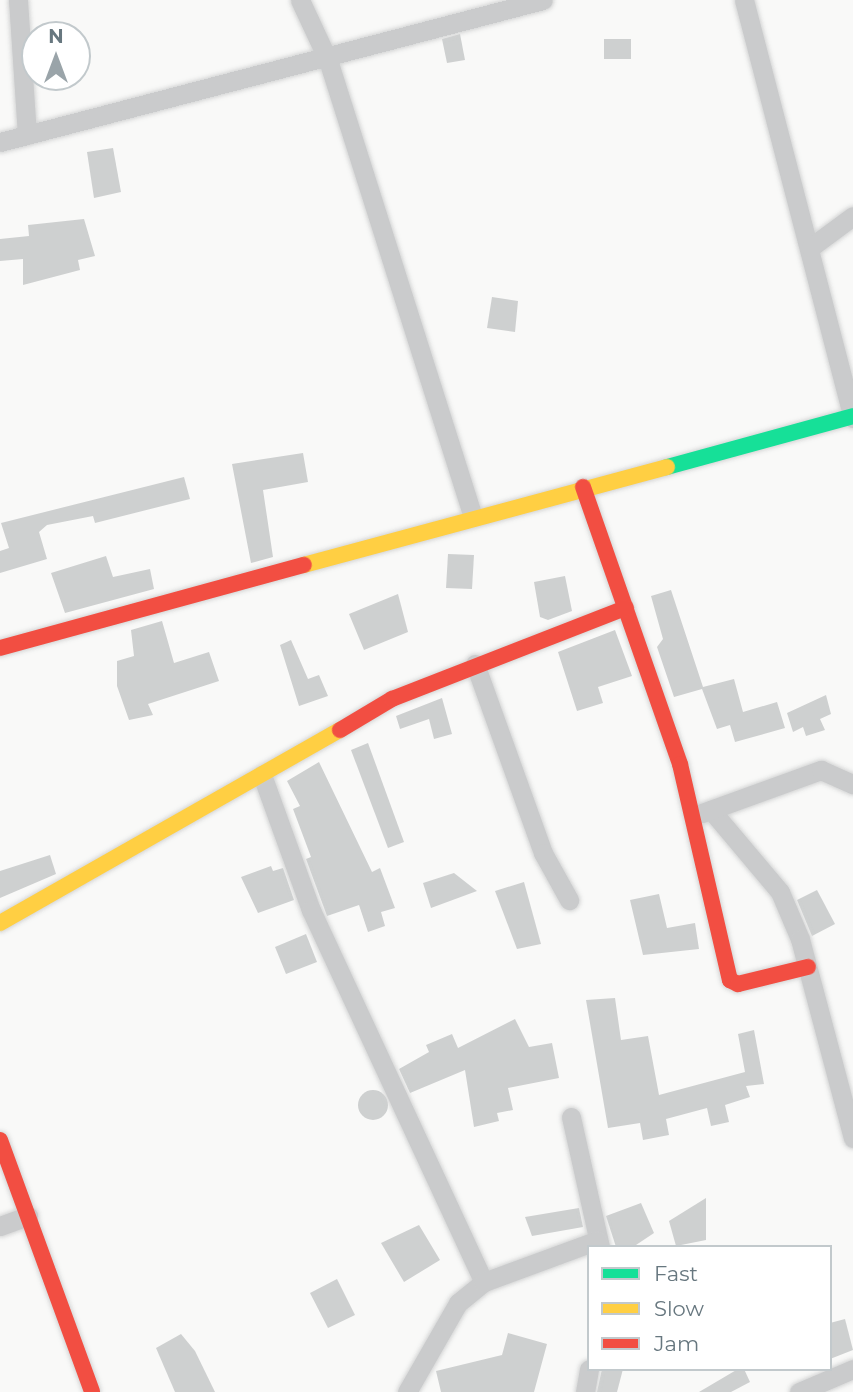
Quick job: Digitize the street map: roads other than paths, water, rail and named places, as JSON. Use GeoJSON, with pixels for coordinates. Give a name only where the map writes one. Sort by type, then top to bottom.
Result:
{"type":"FeatureCollection","features":[{"type":"Feature","properties":{"kind":"street"},"geometry":{"type":"LineString","coordinates":[[18,0],[27,135]]}},
{"type":"Feature","properties":{"kind":"street"},"geometry":{"type":"LineString","coordinates":[[300,0],[328,60],[473,516]]}},
{"type":"Feature","properties":{"kind":"street"},"geometry":{"type":"LineString","coordinates":[[0,142],[328,60],[543,0]]}},
{"type":"Feature","properties":{"kind":"street"},"geometry":{"type":"LineString","coordinates":[[0,649],[473,516],[853,417],[811,247],[744,0]]}},
{"type":"Feature","properties":{"kind":"street"},"geometry":{"type":"LineString","coordinates":[[811,247],[853,216]]}},
{"type":"Feature","properties":{"kind":"street"},"geometry":{"type":"LineString","coordinates":[[583,487],[703,813],[730,980],[738,984],[808,967]]}},
{"type":"Feature","properties":{"kind":"street"},"geometry":{"type":"LineString","coordinates":[[0,923],[392,699],[475,664],[626,608]]}},
{"type":"Feature","properties":{"kind":"street"},"geometry":{"type":"LineString","coordinates":[[475,664],[543,853],[569,900]]}},
{"type":"Feature","properties":{"kind":"street"},"geometry":{"type":"LineString","coordinates":[[703,813],[821,770],[853,784]]}},
{"type":"Feature","properties":{"kind":"street"},"geometry":{"type":"LineString","coordinates":[[262,775],[311,910],[484,1282]]}},
{"type":"Feature","properties":{"kind":"street"},"geometry":{"type":"LineString","coordinates":[[703,813],[780,892],[808,967],[853,1138]]}},
{"type":"Feature","properties":{"kind":"street"},"geometry":{"type":"LineString","coordinates":[[571,1116],[599,1243]]}},
{"type":"Feature","properties":{"kind":"street"},"geometry":{"type":"LineString","coordinates":[[0,1140],[92,1392]]}},
{"type":"Feature","properties":{"kind":"street"},"geometry":{"type":"LineString","coordinates":[[0,1226],[28,1216]]}},
{"type":"Feature","properties":{"kind":"street"},"geometry":{"type":"LineString","coordinates":[[407,1392],[442,1325],[458,1303],[484,1282],[587,1247]]}},
{"type":"Feature","properties":{"kind":"street"},"geometry":{"type":"LineString","coordinates":[[799,1392],[853,1369]]}},
{"type":"Feature","properties":{"kind":"street"},"geometry":{"type":"LineString","coordinates":[[585,1392],[589,1371]]}}]}
